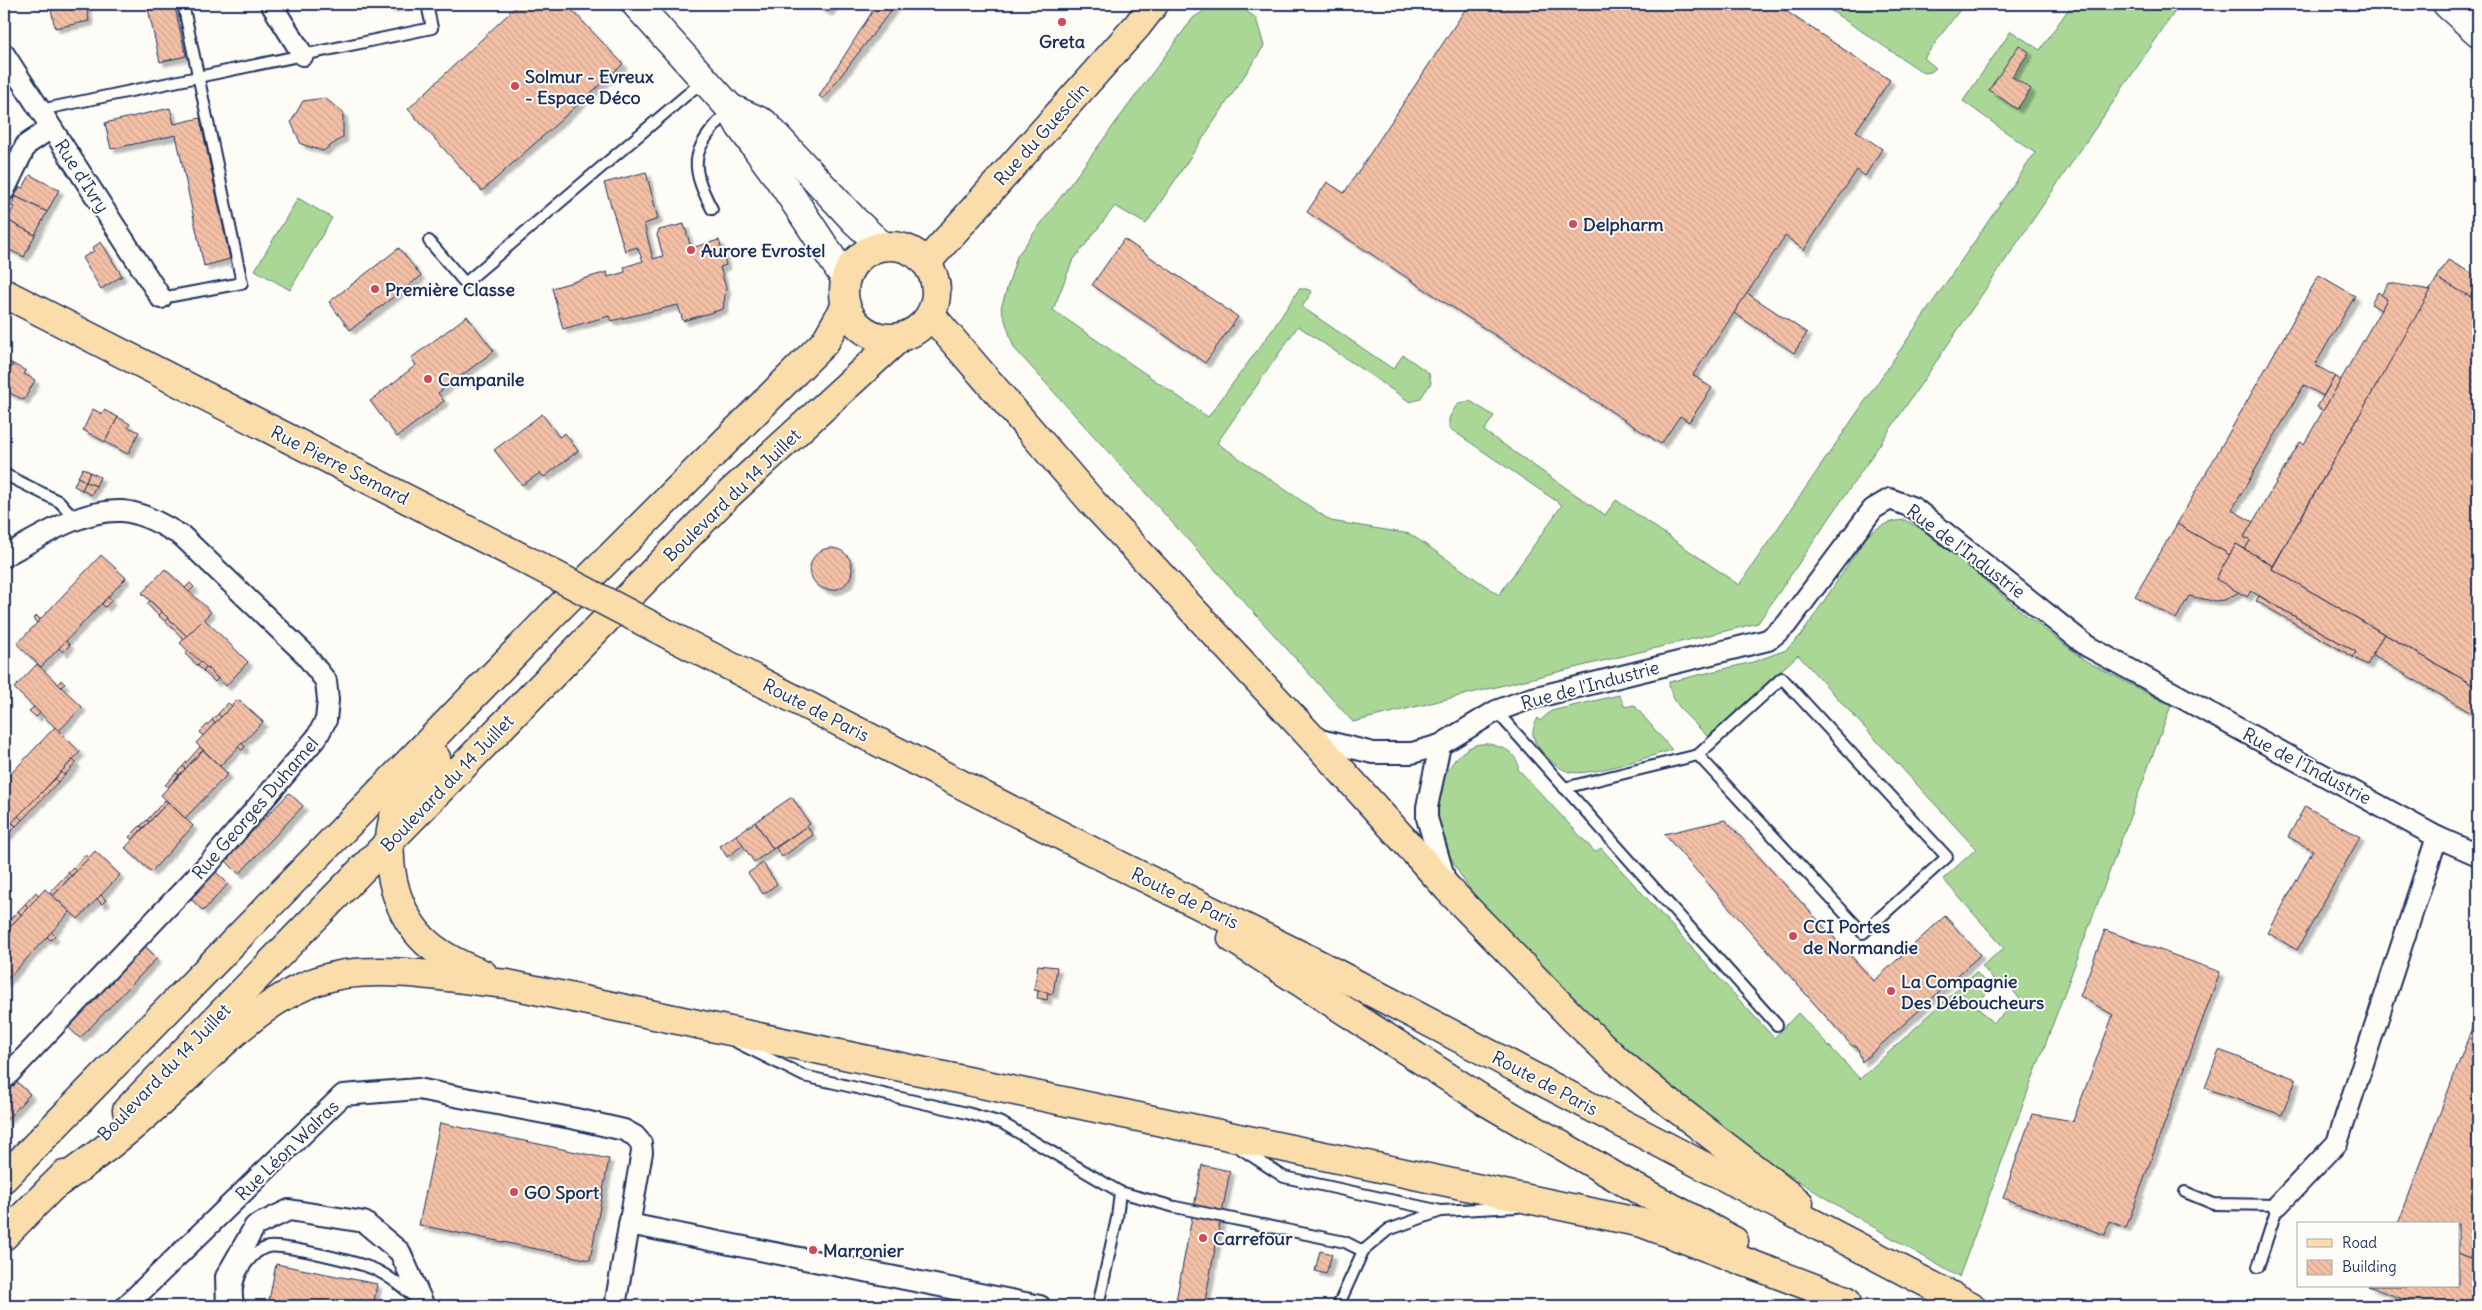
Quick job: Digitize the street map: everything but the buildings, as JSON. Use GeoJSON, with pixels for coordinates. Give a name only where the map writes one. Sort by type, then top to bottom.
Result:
{"type":"FeatureCollection","features":[{"type":"Feature","properties":{"kind":"main road"},"geometry":{"type":"LineString","coordinates":[[636,4],[730,108],[740,126],[785,187],[845,278]]}},
{"type":"Feature","properties":{"kind":"main road","name":"Rue du Guesclin"},"geometry":{"type":"LineString","coordinates":[[926,263],[1137,26],[1154,4]]}},
{"type":"Feature","properties":{"kind":"main road"},"geometry":{"type":"LineString","coordinates":[[2447,4],[2478,32]]}},
{"type":"Feature","properties":{"kind":"main road"},"geometry":{"type":"LineString","coordinates":[[730,108],[764,123],[855,222],[882,246]]}},
{"type":"Feature","properties":{"kind":"main road"},"geometry":{"type":"LineString","coordinates":[[882,246],[906,248],[926,263],[936,288],[936,302],[931,315],[923,326],[899,338],[886,339],[872,336],[852,319],[846,307],[843,292],[845,278],[859,257],[870,250],[882,246]]}},
{"type":"Feature","properties":{"kind":"main road","name":"Rue Pierre Semard"},"geometry":{"type":"LineString","coordinates":[[4,293],[675,638]]}},
{"type":"Feature","properties":{"kind":"main road"},"geometry":{"type":"LineString","coordinates":[[5,1176],[554,613],[825,342],[846,307]]}},
{"type":"Feature","properties":{"kind":"main road"},"geometry":{"type":"LineString","coordinates":[[931,315],[1093,503],[1312,738],[1448,890],[1617,1060],[1663,1098],[1860,1249]]}},
{"type":"Feature","properties":{"kind":"main road","name":"Boulevard du 14 Juillet"},"geometry":{"type":"LineString","coordinates":[[4,1236],[729,494],[899,338]]}},
{"type":"Feature","properties":{"kind":"main road"},"geometry":{"type":"LineString","coordinates":[[507,984],[445,957],[422,938],[402,909],[391,874],[390,842],[394,816],[402,800],[423,771],[530,661],[554,613]]}},
{"type":"Feature","properties":{"kind":"main road","name":"Route de Paris"},"geometry":{"type":"LineString","coordinates":[[675,638],[1117,864],[1316,963],[1971,1306]]}},
{"type":"Feature","properties":{"kind":"main road","name":"Route de Paris"},"geometry":{"type":"LineString","coordinates":[[1117,864],[1485,1101],[1628,1184],[1852,1303]]}},
{"type":"Feature","properties":{"kind":"main road"},"geometry":{"type":"LineString","coordinates":[[52,1187],[107,1148],[241,1028],[278,1001],[313,984],[345,974],[414,973],[507,984],[1642,1222],[1852,1303]]}},
{"type":"Feature","properties":{"kind":"street"},"geometry":{"type":"LineString","coordinates":[[271,4],[303,55]]}},
{"type":"Feature","properties":{"kind":"street","name":"Rue d'Ivry"},"geometry":{"type":"LineString","coordinates":[[5,58],[161,298]]}},
{"type":"Feature","properties":{"kind":"street"},"geometry":{"type":"LineString","coordinates":[[4,191],[26,145],[51,128]]}},
{"type":"Feature","properties":{"kind":"street","name":"Rue de l'Industrie"},"geometry":{"type":"LineString","coordinates":[[1312,738],[1373,753],[1412,753],[1440,745],[1496,711],[1529,699],[1768,640],[1786,625],[1873,509],[1890,499],[1914,508],[2086,646],[2437,837],[2478,854]]}},
{"type":"Feature","properties":{"kind":"street","name":"Rue Georges Duhamel"},"geometry":{"type":"LineString","coordinates":[[4,556],[76,520],[94,514],[123,511],[146,518],[182,536],[303,652],[326,681],[328,700],[326,720],[317,737],[213,859],[4,1079]]}},
{"type":"Feature","properties":{"kind":"street"},"geometry":{"type":"LineString","coordinates":[[1440,745],[1427,807],[1427,818],[1448,890]]}},
{"type":"Feature","properties":{"kind":"street"},"geometry":{"type":"LineString","coordinates":[[2278,1204],[2337,1143],[2437,837]]}},
{"type":"Feature","properties":{"kind":"street","name":"Rue Léon Walras"},"geometry":{"type":"LineString","coordinates":[[126,1306],[343,1095],[418,1089],[624,1130],[635,1136],[641,1143],[642,1152],[629,1224]]}},
{"type":"Feature","properties":{"kind":"street"},"geometry":{"type":"LineString","coordinates":[[243,1192],[255,1226]]}},
{"type":"Feature","properties":{"kind":"street"},"geometry":{"type":"LineString","coordinates":[[227,1306],[226,1276],[255,1226],[289,1210],[364,1222],[400,1252],[423,1306]]}},
{"type":"Feature","properties":{"kind":"street"},"geometry":{"type":"LineString","coordinates":[[615,1306],[629,1224],[1040,1306]]}},
{"type":"Feature","properties":{"kind":"lane"},"geometry":{"type":"LineString","coordinates":[[161,298],[242,283],[200,77],[183,4]]}},
{"type":"Feature","properties":{"kind":"lane"},"geometry":{"type":"LineString","coordinates":[[40,110],[432,28],[427,4]]}},
{"type":"Feature","properties":{"kind":"lane"},"geometry":{"type":"LineString","coordinates":[[429,241],[465,283],[705,79]]}},
{"type":"Feature","properties":{"kind":"lane"},"geometry":{"type":"LineString","coordinates":[[712,209],[700,186],[696,169],[698,148],[708,133],[730,108]]}},
{"type":"Feature","properties":{"kind":"lane"},"geometry":{"type":"LineString","coordinates":[[4,474],[60,502],[76,520]]}},
{"type":"Feature","properties":{"kind":"lane"},"geometry":{"type":"LineString","coordinates":[[1564,788],[1698,755],[1782,678],[1947,857],[1863,933],[1698,755]]}},
{"type":"Feature","properties":{"kind":"lane"},"geometry":{"type":"LineString","coordinates":[[1496,711],[1777,1025]]}},
{"type":"Feature","properties":{"kind":"lane"},"geometry":{"type":"LineString","coordinates":[[702,1025],[804,1076],[967,1112],[1002,1123],[1120,1192],[1174,1208],[1345,1242],[1363,1251]]}},
{"type":"Feature","properties":{"kind":"lane"},"geometry":{"type":"LineString","coordinates":[[1216,1133],[1284,1178],[1441,1211],[1561,1206]]}},
{"type":"Feature","properties":{"kind":"lane"},"geometry":{"type":"LineString","coordinates":[[1098,1306],[1117,1218],[1120,1192]]}},
{"type":"Feature","properties":{"kind":"lane"},"geometry":{"type":"LineString","coordinates":[[2185,1192],[2214,1204],[2278,1204],[2258,1266]]}},
{"type":"Feature","properties":{"kind":"lane"},"geometry":{"type":"LineString","coordinates":[[1338,1306],[1363,1251],[1388,1230],[1441,1211]]}},
{"type":"Feature","properties":{"kind":"lane"},"geometry":{"type":"LineString","coordinates":[[239,1306],[237,1283],[244,1266],[255,1254],[269,1247],[352,1262],[376,1270],[396,1281],[423,1306]]}},
{"type":"Feature","properties":{"kind":"green space"},"geometry":{"type":"Polygon","coordinates":[[[1214,4],[1236,4],[1256,18],[1264,46],[1146,224],[1115,206],[1072,262],[1053,310],[1208,417],[1273,329],[1299,289],[1307,289],[1312,292],[1302,307],[1393,369],[1403,355],[1429,373],[1431,383],[1420,399],[1410,402],[1298,326],[1217,443],[1331,521],[1410,534],[1499,595],[1562,505],[1449,428],[1449,418],[1458,403],[1470,401],[1494,416],[1484,431],[1605,515],[1616,500],[1739,585],[2035,153],[1963,101],[2011,31],[2040,50],[2072,4],[2180,4],[1758,623],[1353,722],[1014,348],[1001,308],[1017,256],[1193,18],[1214,4]]]}},
{"type":"Feature","properties":{"kind":"green space"},"geometry":{"type":"Polygon","coordinates":[[[1821,4],[1964,4],[1924,58],[1936,68],[1931,72],[1924,73],[1821,4]]]}},
{"type":"Feature","properties":{"kind":"green space"},"geometry":{"type":"Polygon","coordinates":[[[298,198],[332,218],[290,290],[255,270],[298,198]]]}},
{"type":"Feature","properties":{"kind":"green space"},"geometry":{"type":"Polygon","coordinates":[[[1905,520],[1930,534],[2022,612],[2084,660],[2162,701],[2172,703],[1959,1277],[1830,1201],[1747,1147],[1666,1088],[1616,1046],[1481,904],[1451,858],[1438,831],[1435,820],[1439,790],[1444,777],[1459,755],[1469,748],[1481,744],[1501,747],[1508,751],[1516,759],[1518,769],[1595,852],[1601,848],[1774,1038],[1798,1013],[1860,1079],[1976,972],[1991,989],[1975,1005],[1993,1023],[2020,999],[2003,979],[1997,984],[1982,966],[2004,948],[1943,879],[1976,849],[1798,655],[1708,737],[1683,712],[1670,690],[1669,682],[1753,662],[1786,650],[1802,634],[1867,536],[1885,525],[1905,520]]]}},
{"type":"Feature","properties":{"kind":"green space"},"geometry":{"type":"Polygon","coordinates":[[[1619,695],[1625,707],[1634,705],[1672,750],[1605,769],[1579,773],[1566,771],[1557,766],[1537,745],[1533,734],[1538,718],[1540,721],[1551,711],[1619,695]]]}},
{"type":"Feature","properties":{"kind":"place","name":"Greta"},"geometry":{"type":"Point","coordinates":[1062,22]}},
{"type":"Feature","properties":{"kind":"place","name":"Solmur - Evreux - Espace Déco"},"geometry":{"type":"Point","coordinates":[515,86]}},
{"type":"Feature","properties":{"kind":"place","name":"Delpharm"},"geometry":{"type":"Point","coordinates":[1573,224]}},
{"type":"Feature","properties":{"kind":"place","name":"Aurore Evrostel"},"geometry":{"type":"Point","coordinates":[691,250]}},
{"type":"Feature","properties":{"kind":"place","name":"Première Classe"},"geometry":{"type":"Point","coordinates":[375,289]}},
{"type":"Feature","properties":{"kind":"place","name":"Campanile"},"geometry":{"type":"Point","coordinates":[428,379]}},
{"type":"Feature","properties":{"kind":"place","name":"CCI Portes de Normandie"},"geometry":{"type":"Point","coordinates":[1793,936]}},
{"type":"Feature","properties":{"kind":"place","name":"La Compagnie Des Déboucheurs"},"geometry":{"type":"Point","coordinates":[1891,991]}},
{"type":"Feature","properties":{"kind":"place","name":"GO Sport"},"geometry":{"type":"Point","coordinates":[514,1192]}},
{"type":"Feature","properties":{"kind":"place","name":"Carrefour"},"geometry":{"type":"Point","coordinates":[1203,1238]}},
{"type":"Feature","properties":{"kind":"place","name":"Marronier"},"geometry":{"type":"Point","coordinates":[813,1250]}}]}
